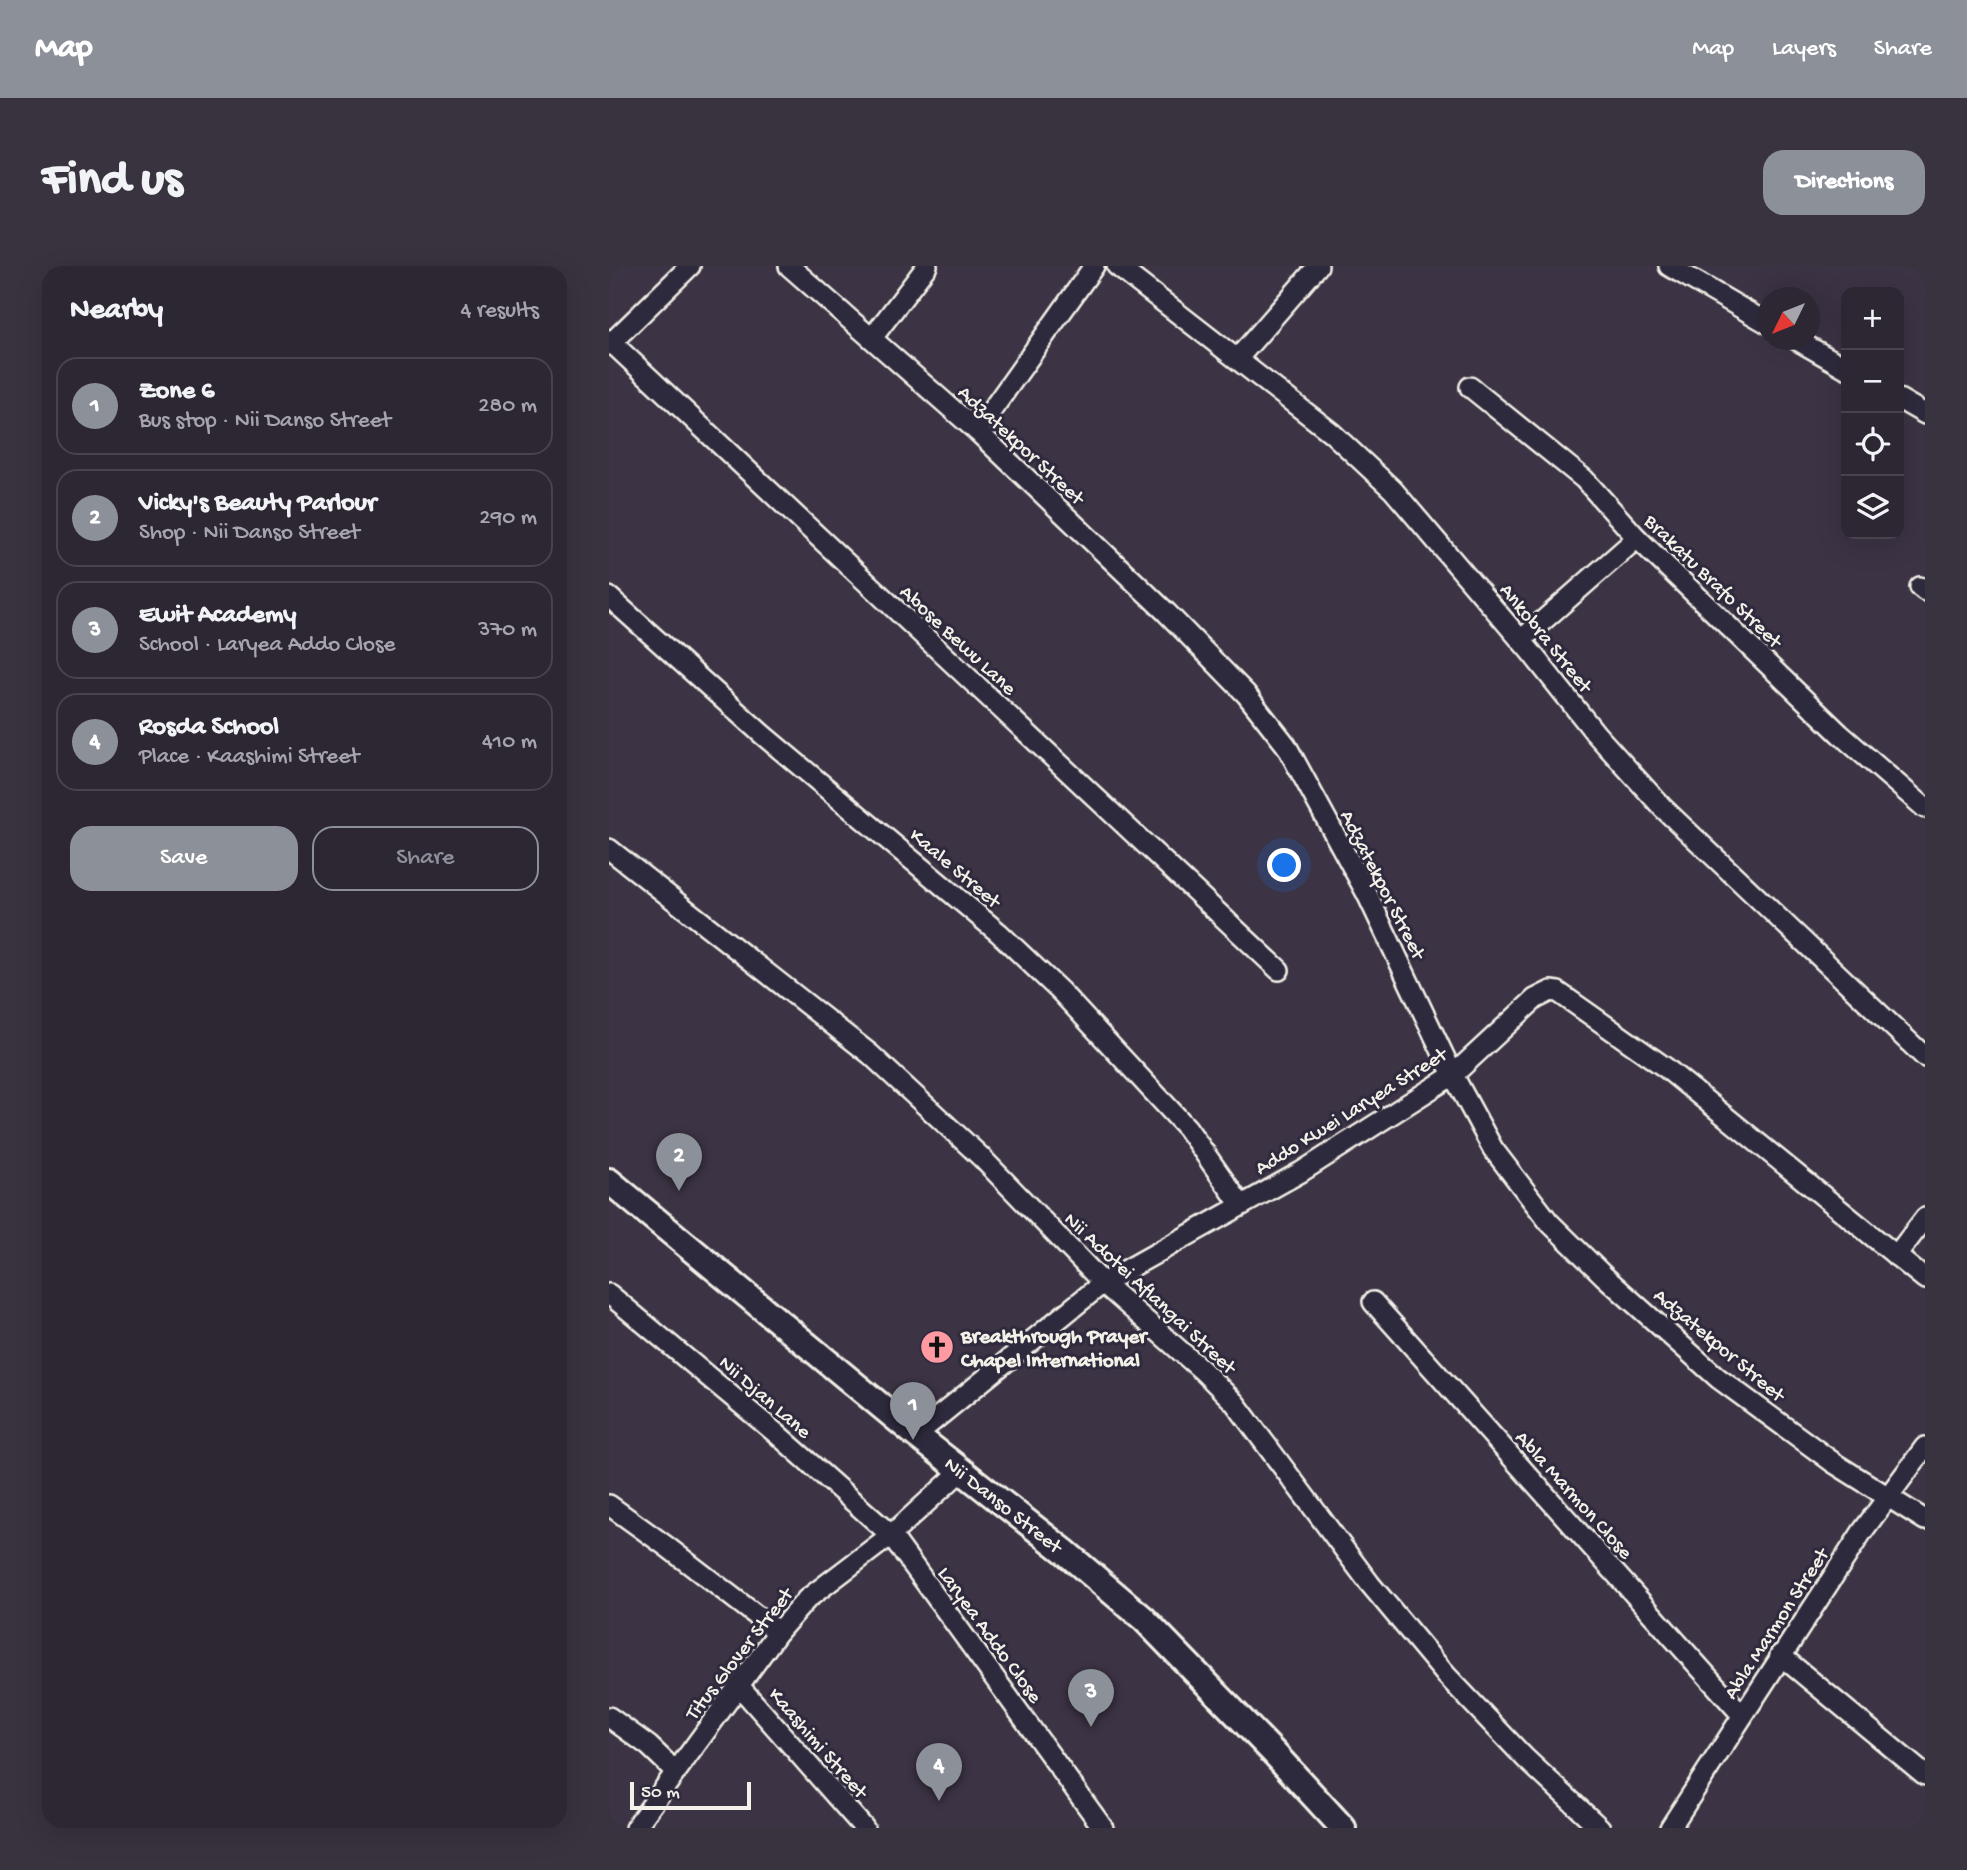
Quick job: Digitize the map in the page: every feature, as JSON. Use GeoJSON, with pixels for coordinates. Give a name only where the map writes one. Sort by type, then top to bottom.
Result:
{"type":"FeatureCollection","features":[{"type":"Feature","properties":{"kind":"street"},"geometry":{"type":"LineString","coordinates":[[610,342],[690,266]]}},
{"type":"Feature","properties":{"kind":"street","name":"Adzatekpor Street"},"geometry":{"type":"LineString","coordinates":[[789,266],[977,431],[1166,612],[1247,694],[1286,745],[1367,894],[1453,1075],[1493,1149],[1549,1222],[1604,1276],[1718,1378],[1834,1463],[1925,1520]]}},
{"type":"Feature","properties":{"kind":"street"},"geometry":{"type":"LineString","coordinates":[[872,338],[927,266]]}},
{"type":"Feature","properties":{"kind":"street"},"geometry":{"type":"LineString","coordinates":[[977,431],[1094,266]]}},
{"type":"Feature","properties":{"kind":"street","name":"Ankobra Street"},"geometry":{"type":"LineString","coordinates":[[1117,266],[1332,433],[1393,490],[1521,640],[1596,734],[1663,808],[1925,1057]]}},
{"type":"Feature","properties":{"kind":"street"},"geometry":{"type":"LineString","coordinates":[[1237,358],[1318,266]]}},
{"type":"Feature","properties":{"kind":"street"},"geometry":{"type":"LineString","coordinates":[[1669,266],[1757,317]]}},
{"type":"Feature","properties":{"kind":"street","name":"Abose Bewu Lane"},"geometry":{"type":"LineString","coordinates":[[610,342],[1279,970]]}},
{"type":"Feature","properties":{"kind":"street"},"geometry":{"type":"LineString","coordinates":[[1814,350],[1841,365]]}},
{"type":"Feature","properties":{"kind":"street","name":"Brakatu Brafo Street"},"geometry":{"type":"LineString","coordinates":[[1470,387],[1584,479],[1637,538],[1840,734],[1925,808]]}},
{"type":"Feature","properties":{"kind":"street"},"geometry":{"type":"LineString","coordinates":[[1904,402],[1925,414]]}},
{"type":"Feature","properties":{"kind":"street"},"geometry":{"type":"LineString","coordinates":[[1521,640],[1637,538]]}},
{"type":"Feature","properties":{"kind":"street","name":"Kaale Street"},"geometry":{"type":"LineString","coordinates":[[609,597],[763,735],[1008,942],[1061,992],[1187,1128],[1241,1205]]}},
{"type":"Feature","properties":{"kind":"street","name":"Nii Adotei Aflangai Street"},"geometry":{"type":"LineString","coordinates":[[609,849],[870,1054],[981,1157],[1103,1283],[1203,1371],[1235,1403],[1370,1584],[1446,1675],[1525,1758],[1600,1828]]}},
{"type":"Feature","properties":{"kind":"street","name":"Addo Kwei Laryea Street"},"geometry":{"type":"LineString","coordinates":[[916,1435],[1103,1283],[1301,1172],[1453,1075],[1535,999],[1551,991],[1558,992],[1666,1068],[1925,1279]]}},
{"type":"Feature","properties":{"kind":"street","name":"Nii Danso Street"},"geometry":{"type":"LineString","coordinates":[[609,1181],[1144,1619],[1343,1828]]}},
{"type":"Feature","properties":{"kind":"street"},"geometry":{"type":"LineString","coordinates":[[1896,1256],[1925,1218]]}},
{"type":"Feature","properties":{"kind":"street","name":"Nii Djan Lane"},"geometry":{"type":"LineString","coordinates":[[609,1294],[777,1434],[891,1535]]}},
{"type":"Feature","properties":{"kind":"street","name":"Abla Marmon Close"},"geometry":{"type":"LineString","coordinates":[[1373,1302],[1742,1716]]}},
{"type":"Feature","properties":{"kind":"street","name":"Abla Marmon Street"},"geometry":{"type":"LineString","coordinates":[[1670,1828],[1780,1655],[1886,1497],[1925,1447]]}},
{"type":"Feature","properties":{"kind":"street","name":"Titus Glover Street"},"geometry":{"type":"LineString","coordinates":[[635,1828],[778,1632],[807,1599],[891,1535],[961,1471]]}},
{"type":"Feature","properties":{"kind":"street"},"geometry":{"type":"LineString","coordinates":[[609,1505],[778,1632]]}},
{"type":"Feature","properties":{"kind":"street","name":"Laryea Addo Close"},"geometry":{"type":"LineString","coordinates":[[891,1535],[1103,1828]]}},
{"type":"Feature","properties":{"kind":"street"},"geometry":{"type":"LineString","coordinates":[[1780,1655],[1925,1775]]}},
{"type":"Feature","properties":{"kind":"street","name":"Kaashimi Street"},"geometry":{"type":"LineString","coordinates":[[740,1687],[864,1828]]}},
{"type":"Feature","properties":{"kind":"street"},"geometry":{"type":"LineString","coordinates":[[609,1717],[649,1746],[675,1771]]}},
{"type":"Feature","properties":{"kind":"place","name":"Vicky's Beauty Parlour"},"geometry":{"type":"Point","coordinates":[679,1191]}},
{"type":"Feature","properties":{"kind":"place","name":"Breakthrough Prayer Chapel International"},"geometry":{"type":"Point","coordinates":[937,1347]}},
{"type":"Feature","properties":{"kind":"place","name":"Zone 6"},"geometry":{"type":"Point","coordinates":[913,1440]}},
{"type":"Feature","properties":{"kind":"place","name":"Ewit Academy"},"geometry":{"type":"Point","coordinates":[1091,1727]}},
{"type":"Feature","properties":{"kind":"place","name":"Rosda School"},"geometry":{"type":"Point","coordinates":[939,1801]}}]}
